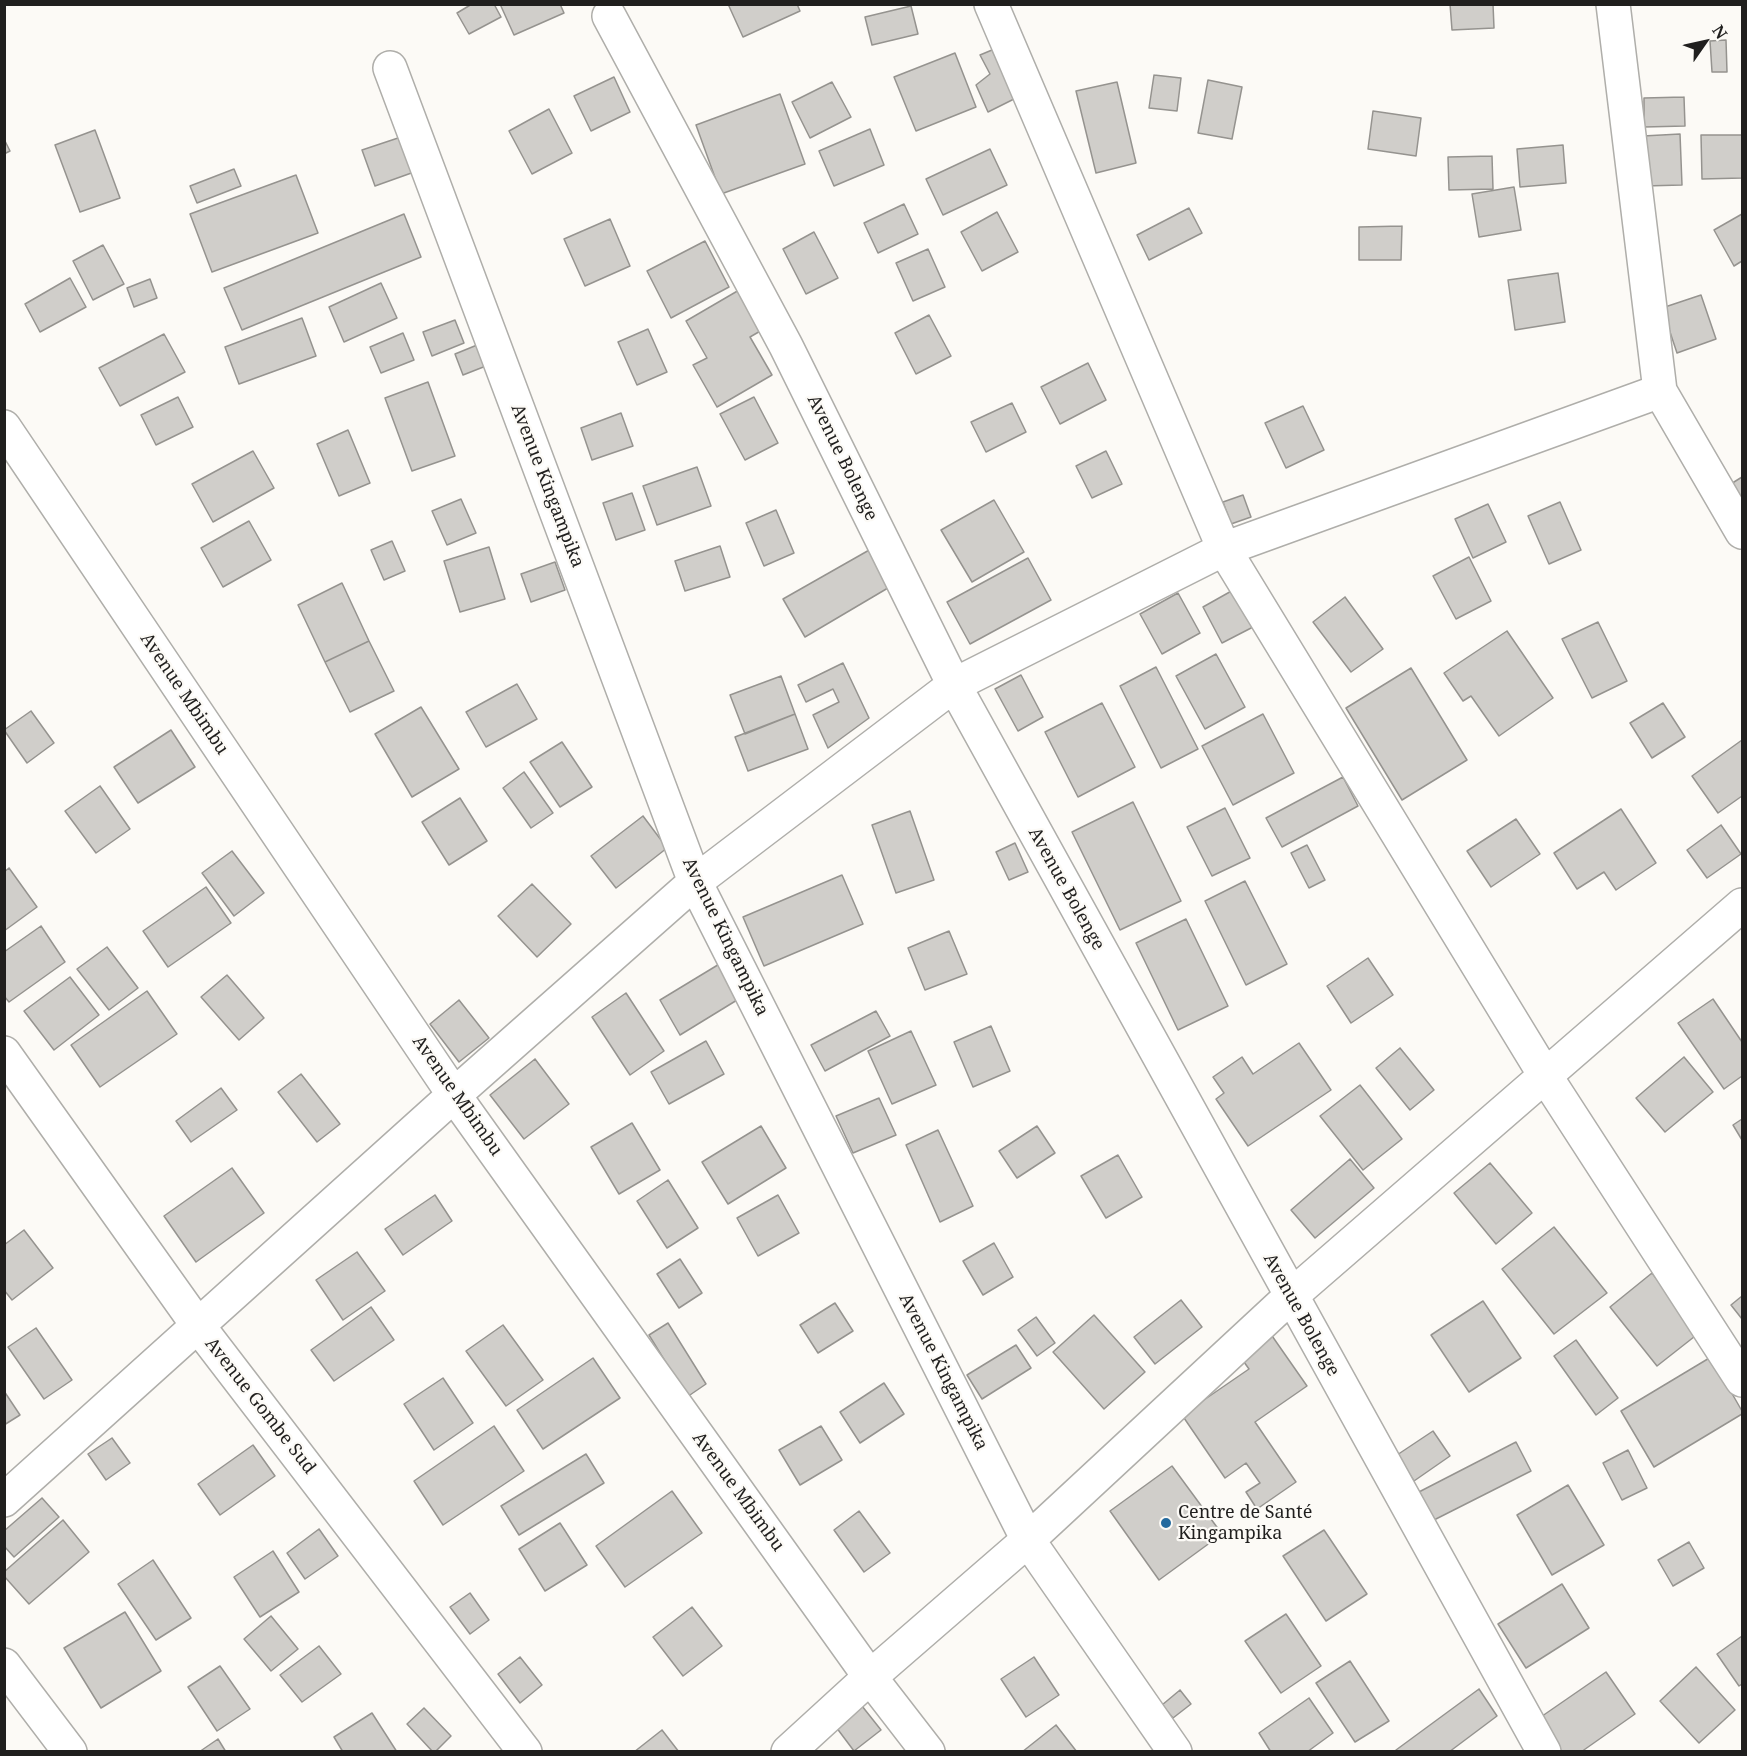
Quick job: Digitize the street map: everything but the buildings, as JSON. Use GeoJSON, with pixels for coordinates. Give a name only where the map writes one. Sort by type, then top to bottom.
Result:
{"type":"FeatureCollection","features":[{"type":"Feature","properties":{"kind":"street"},"geometry":{"type":"LineString","coordinates":[[991,4],[1224,549],[1545,1077],[1743,1380]]}},
{"type":"Feature","properties":{"kind":"street"},"geometry":{"type":"LineString","coordinates":[[1613,4],[1660,390],[1743,532]]}},
{"type":"Feature","properties":{"kind":"street","name":"Avenue Bolenge"},"geometry":{"type":"LineString","coordinates":[[609,16],[786,346],[954,685],[1544,1752]]}},
{"type":"Feature","properties":{"kind":"street","name":"Avenue Kingampika"},"geometry":{"type":"LineString","coordinates":[[390,68],[695,882],[1028,1540],[1174,1752]]}},
{"type":"Feature","properties":{"kind":"street"},"geometry":{"type":"LineString","coordinates":[[4,1500],[199,1327],[454,1095],[695,882],[954,685],[1224,549],[1660,390]]}},
{"type":"Feature","properties":{"kind":"street","name":"Avenue Mbimbu"},"geometry":{"type":"LineString","coordinates":[[4,427],[454,1095],[870,1677],[928,1752]]}},
{"type":"Feature","properties":{"kind":"street"},"geometry":{"type":"LineString","coordinates":[[788,1752],[870,1677],[1028,1540],[1291,1296],[1743,905]]}},
{"type":"Feature","properties":{"kind":"street","name":"Avenue Gombe Sud"},"geometry":{"type":"LineString","coordinates":[[4,1053],[199,1327],[525,1752]]}},
{"type":"Feature","properties":{"kind":"street"},"geometry":{"type":"LineString","coordinates":[[4,1665],[70,1752]]}},
{"type":"Feature","properties":{"kind":"place","name":"Centre de Santé Kingampika"},"geometry":{"type":"Point","coordinates":[1166,1523]}}]}
